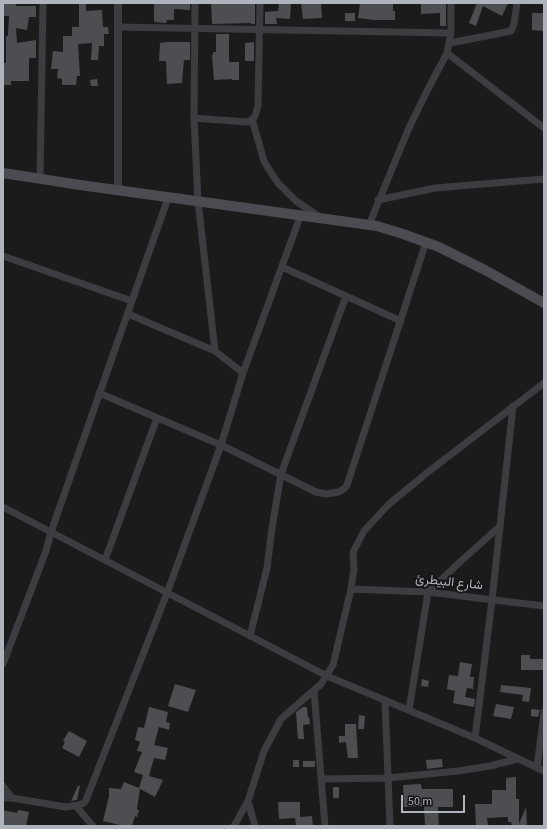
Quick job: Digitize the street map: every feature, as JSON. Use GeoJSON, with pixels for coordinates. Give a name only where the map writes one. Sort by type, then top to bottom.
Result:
{"type":"FeatureCollection","features":[{"type":"Feature","properties":{"kind":"main road"},"geometry":{"type":"LineString","coordinates":[[3,173],[300,217],[369,225],[392,230],[426,242],[484,270],[544,303]]}},
{"type":"Feature","properties":{"kind":"street"},"geometry":{"type":"LineString","coordinates":[[40,179],[43,3]]}},
{"type":"Feature","properties":{"kind":"street"},"geometry":{"type":"LineString","coordinates":[[118,3],[118,190]]}},
{"type":"Feature","properties":{"kind":"street"},"geometry":{"type":"LineString","coordinates":[[195,3],[194,118],[198,201],[214,351]]}},
{"type":"Feature","properties":{"kind":"street"},"geometry":{"type":"LineString","coordinates":[[194,118],[243,122],[252,119],[257,112],[260,3]]}},
{"type":"Feature","properties":{"kind":"street"},"geometry":{"type":"LineString","coordinates":[[369,225],[378,200],[418,110],[447,53],[451,33],[451,3]]}},
{"type":"Feature","properties":{"kind":"street"},"geometry":{"type":"LineString","coordinates":[[450,42],[511,31],[514,24],[517,3]]}},
{"type":"Feature","properties":{"kind":"street"},"geometry":{"type":"LineString","coordinates":[[118,28],[451,33]]}},
{"type":"Feature","properties":{"kind":"street"},"geometry":{"type":"LineString","coordinates":[[447,53],[544,128]]}},
{"type":"Feature","properties":{"kind":"street"},"geometry":{"type":"LineString","coordinates":[[252,119],[264,160],[273,176],[296,201],[324,219]]}},
{"type":"Feature","properties":{"kind":"street"},"geometry":{"type":"LineString","coordinates":[[378,200],[435,188],[544,180]]}},
{"type":"Feature","properties":{"kind":"street"},"geometry":{"type":"LineString","coordinates":[[3,664],[46,551],[99,393],[168,198]]}},
{"type":"Feature","properties":{"kind":"street"},"geometry":{"type":"LineString","coordinates":[[3,798],[12,798],[66,807],[76,806],[84,803],[86,800],[167,593],[221,445],[243,373],[300,217]]}},
{"type":"Feature","properties":{"kind":"street"},"geometry":{"type":"LineString","coordinates":[[99,393],[221,445],[319,493],[326,494],[339,492],[345,488],[426,242]]}},
{"type":"Feature","properties":{"kind":"street"},"geometry":{"type":"LineString","coordinates":[[3,256],[132,301]]}},
{"type":"Feature","properties":{"kind":"street"},"geometry":{"type":"LineString","coordinates":[[282,267],[401,321]]}},
{"type":"Feature","properties":{"kind":"street"},"geometry":{"type":"LineString","coordinates":[[250,636],[267,568],[281,474],[346,296]]}},
{"type":"Feature","properties":{"kind":"street"},"geometry":{"type":"LineString","coordinates":[[128,314],[214,351],[243,373]]}},
{"type":"Feature","properties":{"kind":"street"},"geometry":{"type":"LineString","coordinates":[[234,826],[248,801],[264,751],[278,724],[284,715],[314,691],[327,676],[336,659],[354,570],[352,552],[367,527],[388,505],[423,476],[544,383]]}},
{"type":"Feature","properties":{"kind":"street"},"geometry":{"type":"LineString","coordinates":[[475,738],[513,406]]}},
{"type":"Feature","properties":{"kind":"street"},"geometry":{"type":"LineString","coordinates":[[105,560],[158,418]]}},
{"type":"Feature","properties":{"kind":"street"},"geometry":{"type":"LineString","coordinates":[[3,507],[327,676],[475,738],[541,770],[544,712]]}},
{"type":"Feature","properties":{"kind":"street"},"geometry":{"type":"LineString","coordinates":[[409,710],[428,592],[499,527]]}},
{"type":"Feature","properties":{"kind":"street","name":"شارع البيطرئ"},"geometry":{"type":"LineString","coordinates":[[351,589],[428,592],[544,606]]}},
{"type":"Feature","properties":{"kind":"street"},"geometry":{"type":"LineString","coordinates":[[314,691],[325,826]]}},
{"type":"Feature","properties":{"kind":"street"},"geometry":{"type":"LineString","coordinates":[[385,700],[390,826]]}},
{"type":"Feature","properties":{"kind":"street"},"geometry":{"type":"LineString","coordinates":[[322,779],[388,778],[476,769],[517,759]]}},
{"type":"Feature","properties":{"kind":"street"},"geometry":{"type":"LineString","coordinates":[[3,786],[12,798]]}},
{"type":"Feature","properties":{"kind":"street"},"geometry":{"type":"LineString","coordinates":[[248,801],[255,826]]}},
{"type":"Feature","properties":{"kind":"street"},"geometry":{"type":"LineString","coordinates":[[76,806],[93,826]]}},
{"type":"Feature","properties":{"kind":"building"},"geometry":{"type":"Polygon","coordinates":[[[4,3],[16,3],[16,6],[36,6],[36,17],[29,17],[27,30],[16,28],[17,43],[36,40],[36,58],[29,58],[29,81],[11,81],[11,85],[3,85],[3,63],[6,63],[6,36],[8,36],[9,16],[4,16],[4,3]]]}},
{"type":"Feature","properties":{"kind":"building"},"geometry":{"type":"Polygon","coordinates":[[[79,3],[86,3],[86,11],[102,10],[103,27],[108,27],[109,34],[104,34],[104,46],[99,46],[98,60],[91,60],[92,43],[78,44],[80,76],[77,76],[76,85],[62,85],[62,79],[57,78],[58,69],[51,69],[53,51],[63,52],[63,36],[72,36],[72,27],[79,27],[79,3]]]}},
{"type":"Feature","properties":{"kind":"building"},"geometry":{"type":"Polygon","coordinates":[[[154,3],[190,4],[190,10],[174,9],[174,20],[167,20],[166,23],[154,22],[154,3]]]}},
{"type":"Feature","properties":{"kind":"building"},"geometry":{"type":"Polygon","coordinates":[[[211,3],[255,3],[255,24],[212,24],[211,3]]]}},
{"type":"Feature","properties":{"kind":"building"},"geometry":{"type":"Polygon","coordinates":[[[279,3],[291,3],[290,19],[276,18],[277,24],[265,24],[265,12],[278,11],[279,3]]]}},
{"type":"Feature","properties":{"kind":"building"},"geometry":{"type":"Polygon","coordinates":[[[301,3],[321,3],[322,18],[303,19],[301,3]]]}},
{"type":"Feature","properties":{"kind":"building"},"geometry":{"type":"Polygon","coordinates":[[[360,3],[393,4],[395,20],[358,18],[360,3]]]}},
{"type":"Feature","properties":{"kind":"building"},"geometry":{"type":"Polygon","coordinates":[[[421,3],[446,3],[446,26],[440,26],[440,13],[421,14],[421,3]]]}},
{"type":"Feature","properties":{"kind":"building"},"geometry":{"type":"Polygon","coordinates":[[[477,3],[508,3],[502,16],[483,6],[476,26],[469,23],[477,3]]]}},
{"type":"Feature","properties":{"kind":"building"},"geometry":{"type":"Polygon","coordinates":[[[345,13],[355,13],[355,21],[345,21],[345,13]]]}},
{"type":"Feature","properties":{"kind":"building"},"geometry":{"type":"Polygon","coordinates":[[[532,13],[544,13],[544,31],[532,30],[532,13]]]}},
{"type":"Feature","properties":{"kind":"building"},"geometry":{"type":"Polygon","coordinates":[[[216,34],[229,34],[229,62],[239,62],[239,80],[214,80],[212,55],[213,52],[216,52],[216,34]]]}},
{"type":"Feature","properties":{"kind":"building"},"geometry":{"type":"Polygon","coordinates":[[[190,42],[190,60],[184,60],[182,83],[167,84],[166,61],[159,61],[160,43],[190,42]]]}},
{"type":"Feature","properties":{"kind":"building"},"geometry":{"type":"Polygon","coordinates":[[[254,42],[254,61],[245,61],[245,43],[254,42]]]}},
{"type":"Feature","properties":{"kind":"building"},"geometry":{"type":"Polygon","coordinates":[[[97,79],[98,86],[91,86],[90,80],[97,79]]]}},
{"type":"Feature","properties":{"kind":"building"},"geometry":{"type":"Polygon","coordinates":[[[521,655],[530,655],[530,659],[544,659],[544,670],[521,670],[521,655]]]}},
{"type":"Feature","properties":{"kind":"building"},"geometry":{"type":"Polygon","coordinates":[[[460,662],[472,664],[470,677],[474,677],[473,689],[467,688],[465,697],[475,699],[474,707],[453,703],[455,691],[447,689],[449,675],[458,676],[460,662]]]}},
{"type":"Feature","properties":{"kind":"building"},"geometry":{"type":"Polygon","coordinates":[[[422,679],[429,681],[428,687],[421,686],[422,679]]]}},
{"type":"Feature","properties":{"kind":"building"},"geometry":{"type":"Polygon","coordinates":[[[175,684],[196,690],[188,712],[168,706],[175,684]]]}},
{"type":"Feature","properties":{"kind":"building"},"geometry":{"type":"Polygon","coordinates":[[[501,685],[531,688],[529,702],[522,701],[523,695],[500,692],[501,685]]]}},
{"type":"Feature","properties":{"kind":"building"},"geometry":{"type":"Polygon","coordinates":[[[496,704],[514,707],[511,719],[493,716],[496,704]]]}},
{"type":"Feature","properties":{"kind":"building"},"geometry":{"type":"Polygon","coordinates":[[[149,707],[168,712],[166,722],[170,723],[169,730],[159,727],[154,745],[168,748],[165,760],[154,758],[149,776],[163,780],[155,797],[140,789],[137,809],[139,810],[137,817],[135,816],[132,826],[124,826],[103,821],[109,796],[109,788],[121,789],[124,782],[139,788],[143,775],[134,772],[142,752],[137,751],[140,742],[135,740],[138,727],[144,728],[149,707]]]}},
{"type":"Feature","properties":{"kind":"building"},"geometry":{"type":"Polygon","coordinates":[[[303,707],[307,707],[310,724],[303,725],[304,739],[298,739],[296,712],[303,707]]]}},
{"type":"Feature","properties":{"kind":"building"},"geometry":{"type":"Polygon","coordinates":[[[531,709],[540,710],[538,717],[531,716],[531,709]]]}},
{"type":"Feature","properties":{"kind":"building"},"geometry":{"type":"Polygon","coordinates":[[[359,715],[365,716],[364,729],[358,729],[359,715]]]}},
{"type":"Feature","properties":{"kind":"building"},"geometry":{"type":"Polygon","coordinates":[[[345,724],[356,724],[358,758],[348,758],[346,742],[339,743],[339,736],[345,736],[345,724]]]}},
{"type":"Feature","properties":{"kind":"building"},"geometry":{"type":"Polygon","coordinates":[[[69,731],[87,741],[79,757],[62,748],[65,742],[63,741],[69,731]]]}},
{"type":"Feature","properties":{"kind":"building"},"geometry":{"type":"Polygon","coordinates":[[[442,759],[443,767],[427,769],[426,760],[442,759]]]}},
{"type":"Feature","properties":{"kind":"building"},"geometry":{"type":"Polygon","coordinates":[[[293,760],[299,760],[299,767],[293,767],[293,760]]]}},
{"type":"Feature","properties":{"kind":"building"},"geometry":{"type":"Polygon","coordinates":[[[303,761],[315,761],[315,767],[303,767],[303,761]]]}},
{"type":"Feature","properties":{"kind":"building"},"geometry":{"type":"Polygon","coordinates":[[[516,777],[516,799],[519,799],[519,824],[526,807],[527,826],[512,826],[511,822],[508,822],[508,817],[487,818],[488,826],[476,826],[475,804],[492,804],[492,790],[506,790],[506,778],[516,777]]]}},
{"type":"Feature","properties":{"kind":"building"},"geometry":{"type":"Polygon","coordinates":[[[421,784],[422,789],[453,789],[453,807],[438,807],[439,826],[425,826],[424,806],[404,807],[403,785],[421,784]]]}},
{"type":"Feature","properties":{"kind":"building"},"geometry":{"type":"Polygon","coordinates":[[[78,786],[80,786],[77,800],[71,801],[78,786]]]}},
{"type":"Feature","properties":{"kind":"building"},"geometry":{"type":"Polygon","coordinates":[[[333,787],[339,787],[339,798],[333,798],[333,787]]]}},
{"type":"Feature","properties":{"kind":"building"},"geometry":{"type":"Polygon","coordinates":[[[278,802],[300,802],[300,817],[312,816],[313,826],[296,826],[295,818],[279,819],[278,802]]]}},
{"type":"Feature","properties":{"kind":"building"},"geometry":{"type":"Polygon","coordinates":[[[3,810],[17,813],[18,810],[29,812],[26,826],[3,826],[3,810]]]}}]}
